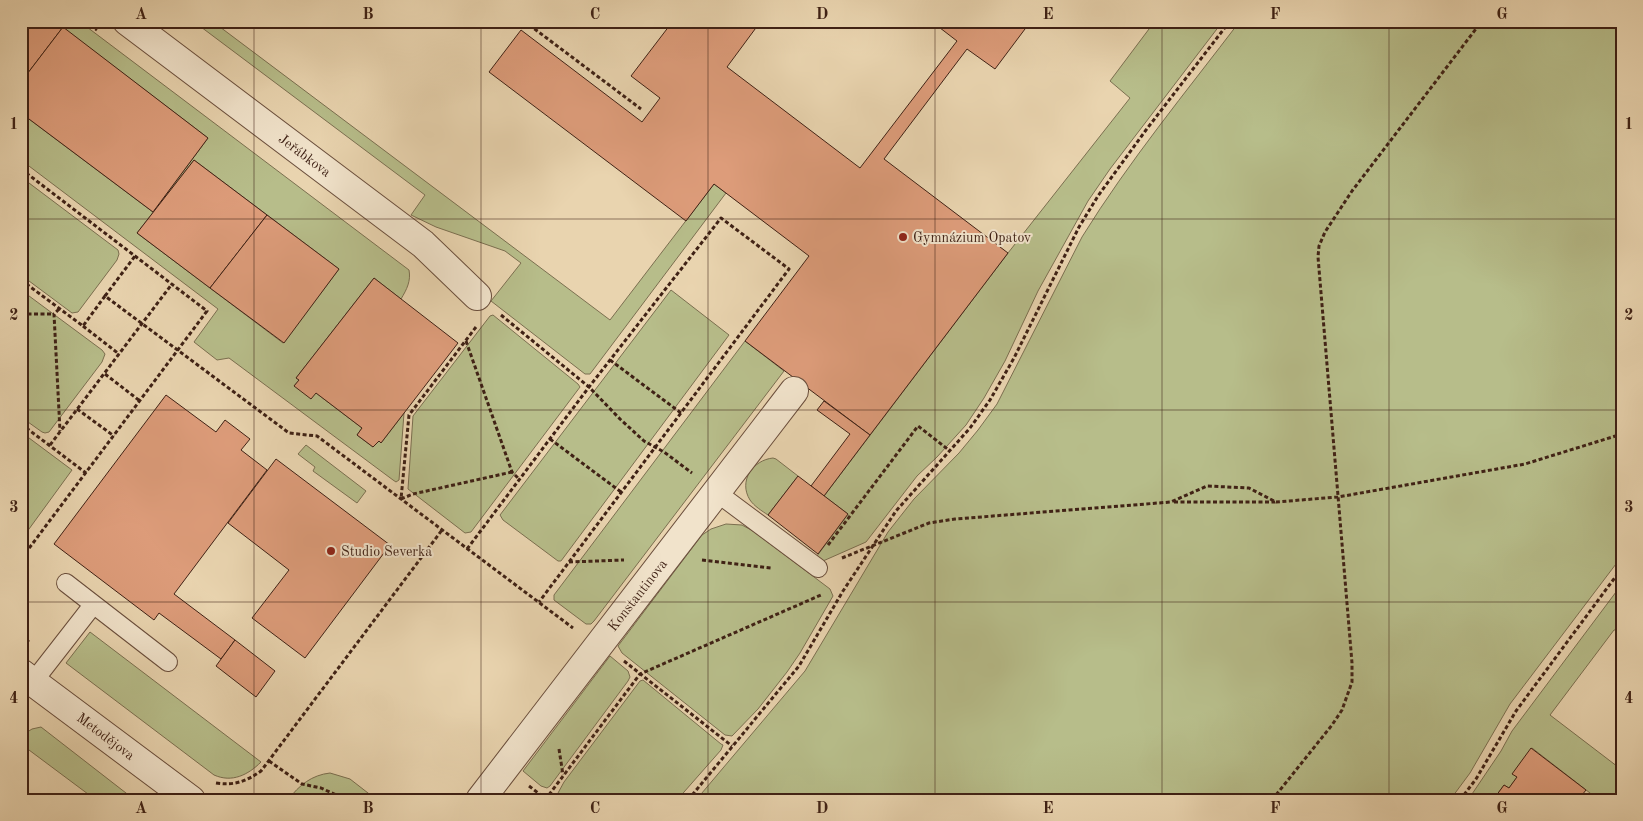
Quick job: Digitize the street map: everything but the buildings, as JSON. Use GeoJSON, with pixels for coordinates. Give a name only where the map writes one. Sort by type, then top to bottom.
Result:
{"type":"FeatureCollection","features":[{"type":"Feature","properties":{"kind":"street","name":"Jeřábkova"},"geometry":{"type":"LineString","coordinates":[[127,21],[423,244],[484,301]]}},
{"type":"Feature","properties":{"kind":"street","name":"Konstantinova"},"geometry":{"type":"LineString","coordinates":[[480,800],[794,391]]}},
{"type":"Feature","properties":{"kind":"street","name":"Metodějova"},"geometry":{"type":"LineString","coordinates":[[25,685],[191,800]]}},
{"type":"Feature","properties":{"kind":"lane"},"geometry":{"type":"LineString","coordinates":[[716,492],[818,568]]}},
{"type":"Feature","properties":{"kind":"lane"},"geometry":{"type":"LineString","coordinates":[[66,583],[168,662]]}},
{"type":"Feature","properties":{"kind":"lane"},"geometry":{"type":"LineString","coordinates":[[25,685],[51,658],[93,605]]}},
{"type":"Feature","properties":{"kind":"path"},"geometry":{"type":"LineString","coordinates":[[524,21],[641,109]]}},
{"type":"Feature","properties":{"kind":"path"},"geometry":{"type":"LineString","coordinates":[[688,800],[799,666],[843,591],[896,511],[970,428],[990,400],[1014,358],[1075,235],[1098,196],[1230,21]]}},
{"type":"Feature","properties":{"kind":"path"},"geometry":{"type":"LineString","coordinates":[[1272,800],[1332,725],[1342,710],[1352,682],[1318,257],[1319,246],[1325,232],[1352,191],[1482,21]]}},
{"type":"Feature","properties":{"kind":"path"},"geometry":{"type":"LineString","coordinates":[[21,559],[207,311],[22,172]]}},
{"type":"Feature","properties":{"kind":"path"},"geometry":{"type":"LineString","coordinates":[[467,549],[610,360],[721,218],[788,269],[539,602]]}},
{"type":"Feature","properties":{"kind":"path"},"geometry":{"type":"LineString","coordinates":[[83,326],[135,256]]}},
{"type":"Feature","properties":{"kind":"path"},"geometry":{"type":"LineString","coordinates":[[21,280],[119,354]]}},
{"type":"Feature","properties":{"kind":"path"},"geometry":{"type":"LineString","coordinates":[[50,445],[172,284]]}},
{"type":"Feature","properties":{"kind":"path"},"geometry":{"type":"LineString","coordinates":[[105,296],[288,433],[317,436],[583,635],[613,652],[732,746]]}},
{"type":"Feature","properties":{"kind":"path"},"geometry":{"type":"LineString","coordinates":[[401,499],[409,415],[466,340],[484,301],[590,387],[644,441],[716,492]]}},
{"type":"Feature","properties":{"kind":"path"},"geometry":{"type":"LineString","coordinates":[[21,314],[54,314],[59,309]]}},
{"type":"Feature","properties":{"kind":"path"},"geometry":{"type":"LineString","coordinates":[[54,314],[60,432]]}},
{"type":"Feature","properties":{"kind":"path"},"geometry":{"type":"LineString","coordinates":[[466,340],[512,472],[519,479]]}},
{"type":"Feature","properties":{"kind":"path"},"geometry":{"type":"LineString","coordinates":[[610,360],[681,413]]}},
{"type":"Feature","properties":{"kind":"path"},"geometry":{"type":"LineString","coordinates":[[104,374],[140,401]]}},
{"type":"Feature","properties":{"kind":"path"},"geometry":{"type":"LineString","coordinates":[[78,409],[114,436]]}},
{"type":"Feature","properties":{"kind":"path"},"geometry":{"type":"LineString","coordinates":[[21,424],[86,473]]}},
{"type":"Feature","properties":{"kind":"path"},"geometry":{"type":"LineString","coordinates":[[818,568],[819,558],[918,426],[950,451]]}},
{"type":"Feature","properties":{"kind":"path"},"geometry":{"type":"LineString","coordinates":[[568,562],[687,558],[805,571],[818,568],[929,522],[1171,502],[1276,502],[1338,497],[1525,464],[1622,434]]}},
{"type":"Feature","properties":{"kind":"path"},"geometry":{"type":"LineString","coordinates":[[550,439],[621,492]]}},
{"type":"Feature","properties":{"kind":"path"},"geometry":{"type":"LineString","coordinates":[[401,499],[413,494],[512,472]]}},
{"type":"Feature","properties":{"kind":"path"},"geometry":{"type":"LineString","coordinates":[[1171,502],[1207,486],[1249,488],[1276,502]]}},
{"type":"Feature","properties":{"kind":"path"},"geometry":{"type":"LineString","coordinates":[[215,782],[234,784],[244,782],[261,771],[442,530]]}},
{"type":"Feature","properties":{"kind":"path"},"geometry":{"type":"LineString","coordinates":[[1460,800],[1476,779],[1516,711],[1622,568]]}},
{"type":"Feature","properties":{"kind":"path"},"geometry":{"type":"LineString","coordinates":[[837,591],[843,591]]}},
{"type":"Feature","properties":{"kind":"path"},"geometry":{"type":"LineString","coordinates":[[545,800],[640,674],[822,594]]}},
{"type":"Feature","properties":{"kind":"path"},"geometry":{"type":"LineString","coordinates":[[21,636],[51,658]]}},
{"type":"Feature","properties":{"kind":"path"},"geometry":{"type":"LineString","coordinates":[[268,761],[302,784],[321,788],[346,800]]}},
{"type":"Feature","properties":{"kind":"path"},"geometry":{"type":"LineString","coordinates":[[586,800],[592,798],[603,800]]}},
{"type":"Feature","properties":{"kind":"green space"},"geometry":{"type":"Polygon","coordinates":[[[54,21],[79,21],[409,270],[408,285],[401,299],[374,278],[296,378],[299,380],[294,386],[316,393],[362,428],[357,435],[373,447],[379,441],[381,443],[404,413],[399,480],[396,482],[229,358],[217,360],[194,342],[218,309],[21,160],[21,113],[153,212],[208,138],[54,21]],[[194,160],[137,233],[283,343],[339,269],[194,160]]]}},
{"type":"Feature","properties":{"kind":"green space"},"geometry":{"type":"Polygon","coordinates":[[[193,21],[212,21],[610,320],[714,184],[726,193],[590,374],[585,374],[491,301],[521,263],[505,251],[436,227],[411,215],[425,195],[193,21]]]}},
{"type":"Feature","properties":{"kind":"green space"},"geometry":{"type":"Polygon","coordinates":[[[1155,21],[1223,21],[1110,169],[1088,201],[1038,291],[1005,361],[966,425],[917,476],[866,542],[823,561],[817,556],[848,514],[824,496],[1008,253],[1130,98],[1110,81],[1155,21]]]}},
{"type":"Feature","properties":{"kind":"green space"},"geometry":{"type":"Polygon","coordinates":[[[1240,21],[1622,21],[1622,556],[1510,704],[1470,773],[1450,800],[696,800],[805,671],[888,532],[914,499],[959,453],[997,404],[1082,237],[1138,154],[1240,21]]]}},
{"type":"Feature","properties":{"kind":"green space"},"geometry":{"type":"Polygon","coordinates":[[[29,183],[118,250],[117,260],[78,312],[72,313],[21,275],[21,184],[29,183]]]}},
{"type":"Feature","properties":{"kind":"green space"},"geometry":{"type":"Polygon","coordinates":[[[21,290],[105,354],[102,362],[49,432],[45,433],[21,417],[21,331],[26,325],[21,321],[21,290]]]}},
{"type":"Feature","properties":{"kind":"green space"},"geometry":{"type":"Polygon","coordinates":[[[671,290],[729,335],[561,561],[558,561],[503,520],[500,515],[671,290]]]}},
{"type":"Feature","properties":{"kind":"green space"},"geometry":{"type":"Polygon","coordinates":[[[493,315],[580,387],[471,532],[465,533],[408,489],[413,416],[490,316],[493,315]]]}},
{"type":"Feature","properties":{"kind":"green space"},"geometry":{"type":"Polygon","coordinates":[[[745,341],[784,371],[594,621],[591,624],[586,624],[554,600],[554,595],[745,341]]]}},
{"type":"Feature","properties":{"kind":"green space"},"geometry":{"type":"Polygon","coordinates":[[[21,432],[72,470],[21,540],[21,432]]]}},
{"type":"Feature","properties":{"kind":"green space"},"geometry":{"type":"Polygon","coordinates":[[[306,445],[366,491],[357,503],[313,471],[315,467],[298,454],[306,445]]]}},
{"type":"Feature","properties":{"kind":"green space"},"geometry":{"type":"Polygon","coordinates":[[[773,458],[798,476],[768,515],[750,500],[746,486],[749,473],[754,467],[773,458]]]}},
{"type":"Feature","properties":{"kind":"green space"},"geometry":{"type":"Polygon","coordinates":[[[726,524],[742,525],[753,531],[830,589],[833,596],[787,672],[758,709],[732,736],[725,735],[622,653],[618,646],[702,535],[711,529],[726,524]]]}},
{"type":"Feature","properties":{"kind":"green space"},"geometry":{"type":"Polygon","coordinates":[[[1622,584],[1622,629],[1614,630],[1550,715],[1622,770],[1622,800],[1599,800],[1532,748],[1513,774],[1517,777],[1509,788],[1504,785],[1493,800],[1468,800],[1512,731],[1622,584]]]}},
{"type":"Feature","properties":{"kind":"green space"},"geometry":{"type":"Polygon","coordinates":[[[90,632],[261,762],[251,771],[233,778],[214,775],[66,663],[90,632]]]}},
{"type":"Feature","properties":{"kind":"green space"},"geometry":{"type":"Polygon","coordinates":[[[610,656],[628,671],[630,677],[628,681],[550,786],[547,788],[541,786],[523,771],[610,656]]]}},
{"type":"Feature","properties":{"kind":"green space"},"geometry":{"type":"Polygon","coordinates":[[[643,680],[723,745],[721,750],[677,800],[612,800],[605,797],[592,796],[561,800],[558,793],[564,782],[640,681],[643,680]]]}},
{"type":"Feature","properties":{"kind":"green space"},"geometry":{"type":"Polygon","coordinates":[[[41,727],[135,800],[96,800],[29,750],[21,760],[21,736],[32,729],[41,727]]]}},
{"type":"Feature","properties":{"kind":"green space"},"geometry":{"type":"Polygon","coordinates":[[[330,773],[350,779],[377,800],[288,800],[306,782],[317,776],[330,773]]]}},
{"type":"Feature","properties":{"kind":"place","name":"Gymnázium Opatov"},"geometry":{"type":"Point","coordinates":[903,237]}},
{"type":"Feature","properties":{"kind":"place","name":"Studio Severka"},"geometry":{"type":"Point","coordinates":[331,551]}}]}
